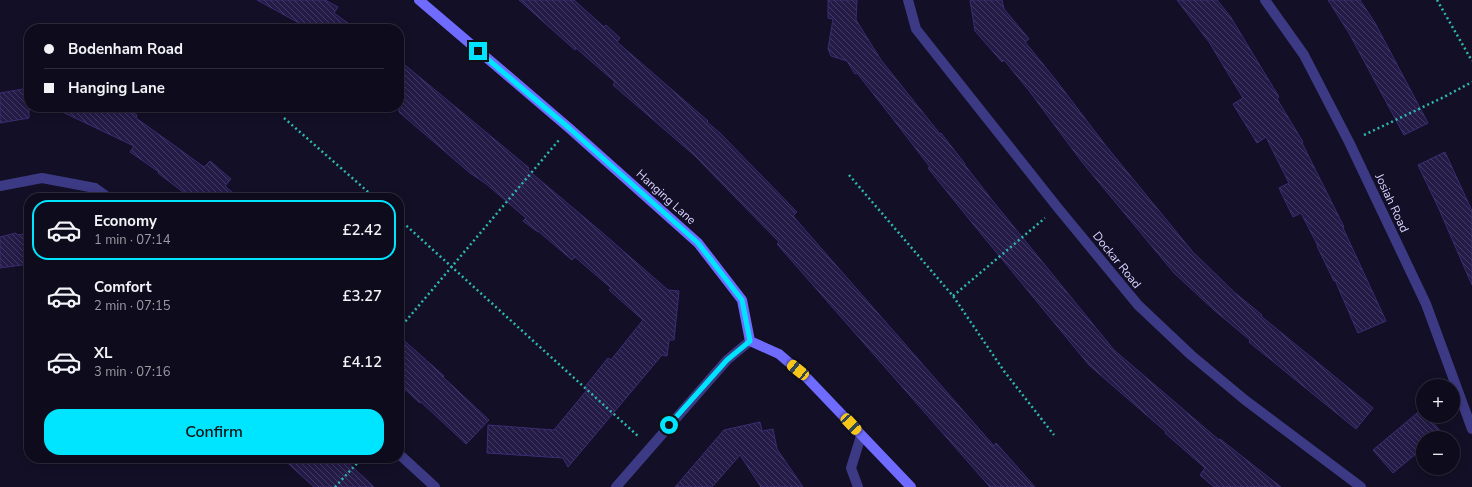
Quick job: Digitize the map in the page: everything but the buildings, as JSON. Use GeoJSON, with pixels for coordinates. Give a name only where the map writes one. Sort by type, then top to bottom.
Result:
{"type":"FeatureCollection","features":[{"type":"Feature","properties":{"kind":"street","name":"Hanging Lane"},"geometry":{"type":"LineString","coordinates":[[419,0],[569,128],[698,243],[742,300],[750,341]]}},
{"type":"Feature","properties":{"kind":"street","name":"Dockar Road"},"geometry":{"type":"LineString","coordinates":[[908,0],[916,29],[1058,208],[1138,305],[1175,340],[1245,400],[1361,487]]}},
{"type":"Feature","properties":{"kind":"street","name":"Josiah Road"},"geometry":{"type":"LineString","coordinates":[[1265,0],[1304,55],[1349,142],[1426,304],[1472,429]]}},
{"type":"Feature","properties":{"kind":"street"},"geometry":{"type":"LineString","coordinates":[[0,186],[42,178],[95,188],[102,193]]}},
{"type":"Feature","properties":{"kind":"street"},"geometry":{"type":"LineString","coordinates":[[616,487],[727,360],[750,341],[779,354],[807,378],[911,487]]}},
{"type":"Feature","properties":{"kind":"street"},"geometry":{"type":"LineString","coordinates":[[858,487],[851,468],[861,436]]}},
{"type":"Feature","properties":{"kind":"street"},"geometry":{"type":"LineString","coordinates":[[404,459],[435,487]]}},
{"type":"Feature","properties":{"kind":"path"},"geometry":{"type":"LineString","coordinates":[[1437,0],[1472,61]]}},
{"type":"Feature","properties":{"kind":"path"},"geometry":{"type":"LineString","coordinates":[[1349,142],[1444,97],[1472,82]]}},
{"type":"Feature","properties":{"kind":"path"},"geometry":{"type":"LineString","coordinates":[[284,118],[369,193]]}},
{"type":"Feature","properties":{"kind":"path"},"geometry":{"type":"LineString","coordinates":[[404,323],[569,128]]}},
{"type":"Feature","properties":{"kind":"path"},"geometry":{"type":"LineString","coordinates":[[849,175],[953,296],[1004,371],[1054,435]]}},
{"type":"Feature","properties":{"kind":"path"},"geometry":{"type":"LineString","coordinates":[[953,296],[1058,208]]}},
{"type":"Feature","properties":{"kind":"path"},"geometry":{"type":"LineString","coordinates":[[404,224],[650,447]]}},
{"type":"Feature","properties":{"kind":"path"},"geometry":{"type":"LineString","coordinates":[[335,487],[357,463]]}},
{"type":"Feature","properties":{"kind":"route"},"geometry":{"type":"LineString","coordinates":[[478,51],[569,128],[698,243],[742,300],[750,341],[727,360],[669,425]]}}]}
